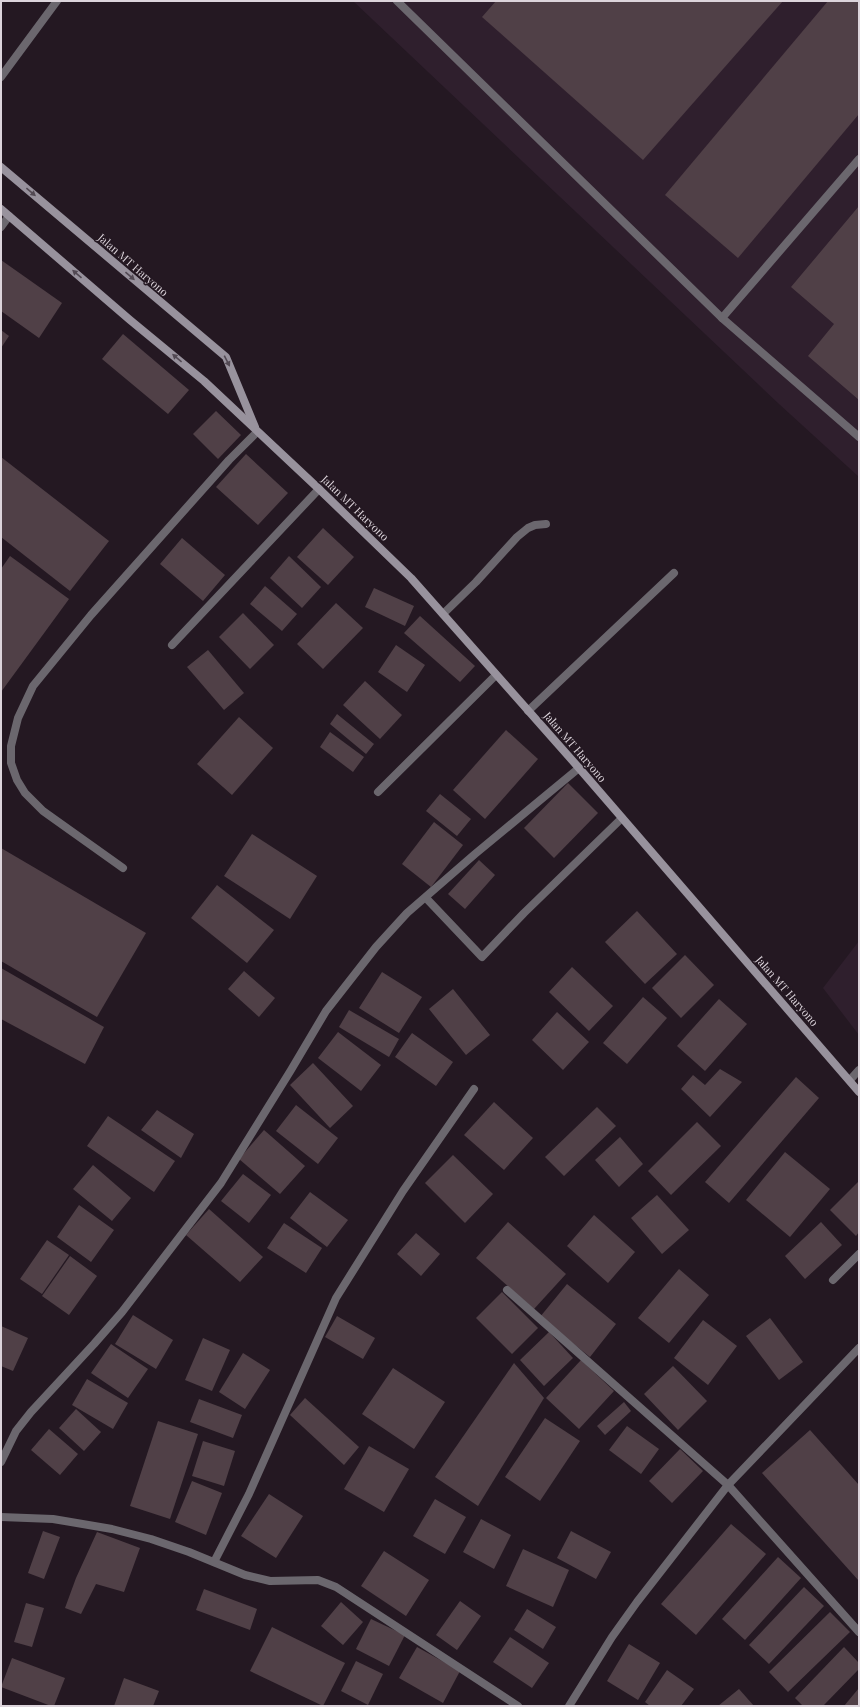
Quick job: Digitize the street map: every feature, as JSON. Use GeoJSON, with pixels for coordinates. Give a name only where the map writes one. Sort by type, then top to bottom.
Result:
{"type":"FeatureCollection","features":[{"type":"Feature","properties":{"kind":"main road","name":"Jalan MT Haryono"},"geometry":{"type":"LineString","coordinates":[[1,167],[226,357],[257,432]]}},
{"type":"Feature","properties":{"kind":"main road","name":"Jalan MT Haryono"},"geometry":{"type":"LineString","coordinates":[[1,209],[130,320],[204,381],[411,578],[579,768],[859,1092]]}},
{"type":"Feature","properties":{"kind":"street"},"geometry":{"type":"LineString","coordinates":[[1,77],[57,1]]}},
{"type":"Feature","properties":{"kind":"street"},"geometry":{"type":"LineString","coordinates":[[397,1],[722,318],[859,437]]}},
{"type":"Feature","properties":{"kind":"street"},"geometry":{"type":"LineString","coordinates":[[722,318],[859,159]]}},
{"type":"Feature","properties":{"kind":"street"},"geometry":{"type":"LineString","coordinates":[[1,227],[9,216]]}},
{"type":"Feature","properties":{"kind":"street"},"geometry":{"type":"LineString","coordinates":[[123,868],[43,811],[25,793],[17,780],[11,763],[11,746],[18,718],[33,686],[91,615],[229,460],[257,432]]}},
{"type":"Feature","properties":{"kind":"street"},"geometry":{"type":"LineString","coordinates":[[172,645],[319,489]]}},
{"type":"Feature","properties":{"kind":"street"},"geometry":{"type":"LineString","coordinates":[[443,614],[476,582],[517,537],[528,528],[535,525],[546,524]]}},
{"type":"Feature","properties":{"kind":"street"},"geometry":{"type":"LineString","coordinates":[[528,711],[674,573]]}},
{"type":"Feature","properties":{"kind":"street"},"geometry":{"type":"LineString","coordinates":[[378,792],[496,675]]}},
{"type":"Feature","properties":{"kind":"street"},"geometry":{"type":"LineString","coordinates":[[1,1462],[16,1431],[30,1412],[122,1312],[221,1183],[326,1011],[376,947],[407,913],[475,854],[579,768]]}},
{"type":"Feature","properties":{"kind":"street"},"geometry":{"type":"LineString","coordinates":[[426,898],[482,957],[524,913],[622,818]]}},
{"type":"Feature","properties":{"kind":"street"},"geometry":{"type":"LineString","coordinates":[[850,1080],[859,1070]]}},
{"type":"Feature","properties":{"kind":"street"},"geometry":{"type":"LineString","coordinates":[[214,1562],[249,1494],[336,1298],[403,1191],[474,1089]]}},
{"type":"Feature","properties":{"kind":"street"},"geometry":{"type":"LineString","coordinates":[[833,1280],[859,1254]]}},
{"type":"Feature","properties":{"kind":"street"},"geometry":{"type":"LineString","coordinates":[[507,1290],[728,1485],[859,1632]]}},
{"type":"Feature","properties":{"kind":"street"},"geometry":{"type":"LineString","coordinates":[[569,1706],[612,1637],[637,1602],[728,1485],[859,1348]]}},
{"type":"Feature","properties":{"kind":"street"},"geometry":{"type":"LineString","coordinates":[[1,1517],[54,1519],[112,1529],[151,1539],[245,1575],[270,1581],[318,1580],[336,1587],[518,1706]]}},
{"type":"Feature","properties":{"kind":"shaded area"},"geometry":{"type":"Polygon","coordinates":[[[353,1],[859,1],[859,477],[779,404],[353,1]]]}},
{"type":"Feature","properties":{"kind":"shaded area"},"geometry":{"type":"Polygon","coordinates":[[[859,941],[859,1035],[823,988],[859,941]]]}},
{"type":"Feature","properties":{"kind":"building"},"geometry":{"type":"Polygon","coordinates":[[[496,1],[783,1],[643,160],[482,17],[496,1]]]}},
{"type":"Feature","properties":{"kind":"building"},"geometry":{"type":"Polygon","coordinates":[[[828,1],[859,1],[859,114],[738,258],[665,195],[828,1]]]}},
{"type":"Feature","properties":{"kind":"building"},"geometry":{"type":"Polygon","coordinates":[[[859,206],[859,400],[808,356],[834,324],[791,287],[859,206]]]}},
{"type":"Feature","properties":{"kind":"building"},"geometry":{"type":"Polygon","coordinates":[[[1,260],[62,303],[39,338],[1,311],[1,260]]]}},
{"type":"Feature","properties":{"kind":"building"},"geometry":{"type":"Polygon","coordinates":[[[1,330],[9,336],[1,348],[1,330]]]}},
{"type":"Feature","properties":{"kind":"building"},"geometry":{"type":"Polygon","coordinates":[[[123,334],[189,390],[168,414],[102,359],[123,334]]]}},
{"type":"Feature","properties":{"kind":"building"},"geometry":{"type":"Polygon","coordinates":[[[216,411],[241,435],[218,459],[193,434],[216,411]]]}},
{"type":"Feature","properties":{"kind":"building"},"geometry":{"type":"Polygon","coordinates":[[[246,454],[288,493],[258,525],[216,487],[246,454]]]}},
{"type":"Feature","properties":{"kind":"building"},"geometry":{"type":"Polygon","coordinates":[[[1,457],[109,541],[70,591],[1,537],[1,457]]]}},
{"type":"Feature","properties":{"kind":"building"},"geometry":{"type":"Polygon","coordinates":[[[323,528],[354,557],[328,585],[297,557],[323,528]]]}},
{"type":"Feature","properties":{"kind":"building"},"geometry":{"type":"Polygon","coordinates":[[[182,538],[225,575],[203,601],[160,564],[182,538]]]}},
{"type":"Feature","properties":{"kind":"building"},"geometry":{"type":"Polygon","coordinates":[[[10,556],[69,599],[1,692],[1,569],[10,556]]]}},
{"type":"Feature","properties":{"kind":"building"},"geometry":{"type":"Polygon","coordinates":[[[289,556],[321,587],[302,608],[270,578],[289,556]]]}},
{"type":"Feature","properties":{"kind":"building"},"geometry":{"type":"Polygon","coordinates":[[[265,586],[297,614],[282,631],[250,604],[265,586]]]}},
{"type":"Feature","properties":{"kind":"building"},"geometry":{"type":"Polygon","coordinates":[[[374,588],[414,606],[405,626],[365,607],[374,588]]]}},
{"type":"Feature","properties":{"kind":"building"},"geometry":{"type":"Polygon","coordinates":[[[336,603],[363,628],[323,669],[297,644],[336,603]]]}},
{"type":"Feature","properties":{"kind":"building"},"geometry":{"type":"Polygon","coordinates":[[[243,613],[274,645],[250,669],[219,637],[243,613]]]}},
{"type":"Feature","properties":{"kind":"building"},"geometry":{"type":"Polygon","coordinates":[[[420,616],[475,666],[460,682],[404,633],[420,616]]]}},
{"type":"Feature","properties":{"kind":"building"},"geometry":{"type":"Polygon","coordinates":[[[396,645],[425,665],[407,692],[378,672],[396,645]]]}},
{"type":"Feature","properties":{"kind":"building"},"geometry":{"type":"Polygon","coordinates":[[[208,650],[244,693],[224,710],[187,667],[208,650]]]}},
{"type":"Feature","properties":{"kind":"building"},"geometry":{"type":"Polygon","coordinates":[[[365,681],[402,715],[380,739],[343,705],[365,681]]]}},
{"type":"Feature","properties":{"kind":"building"},"geometry":{"type":"Polygon","coordinates":[[[337,714],[374,744],[366,754],[330,724],[337,714]]]}},
{"type":"Feature","properties":{"kind":"building"},"geometry":{"type":"Polygon","coordinates":[[[239,717],[273,748],[232,795],[197,764],[239,717]]]}},
{"type":"Feature","properties":{"kind":"building"},"geometry":{"type":"Polygon","coordinates":[[[506,730],[538,759],[485,819],[453,790],[506,730]]]}},
{"type":"Feature","properties":{"kind":"building"},"geometry":{"type":"Polygon","coordinates":[[[330,732],[364,757],[353,772],[320,747],[330,732]]]}},
{"type":"Feature","properties":{"kind":"building"},"geometry":{"type":"Polygon","coordinates":[[[568,783],[598,813],[554,858],[524,828],[568,783]]]}},
{"type":"Feature","properties":{"kind":"building"},"geometry":{"type":"Polygon","coordinates":[[[440,794],[471,819],[457,836],[426,811],[440,794]]]}},
{"type":"Feature","properties":{"kind":"building"},"geometry":{"type":"Polygon","coordinates":[[[434,822],[463,845],[431,887],[402,864],[434,822]]]}},
{"type":"Feature","properties":{"kind":"building"},"geometry":{"type":"Polygon","coordinates":[[[252,834],[317,876],[290,919],[224,876],[252,834]]]}},
{"type":"Feature","properties":{"kind":"building"},"geometry":{"type":"Polygon","coordinates":[[[1,848],[146,933],[97,1017],[1,961],[1,848]]]}},
{"type":"Feature","properties":{"kind":"building"},"geometry":{"type":"Polygon","coordinates":[[[479,860],[495,875],[465,909],[448,894],[479,860]]]}},
{"type":"Feature","properties":{"kind":"building"},"geometry":{"type":"Polygon","coordinates":[[[217,885],[274,930],[247,963],[191,918],[217,885]]]}},
{"type":"Feature","properties":{"kind":"building"},"geometry":{"type":"Polygon","coordinates":[[[637,911],[677,954],[645,984],[605,942],[637,911]]]}},
{"type":"Feature","properties":{"kind":"building"},"geometry":{"type":"Polygon","coordinates":[[[685,955],[714,985],[681,1018],[652,988],[685,955]]]}},
{"type":"Feature","properties":{"kind":"building"},"geometry":{"type":"Polygon","coordinates":[[[572,967],[613,1006],[589,1031],[549,992],[572,967]]]}},
{"type":"Feature","properties":{"kind":"building"},"geometry":{"type":"Polygon","coordinates":[[[1,968],[104,1027],[85,1064],[1,1019],[1,968]]]}},
{"type":"Feature","properties":{"kind":"building"},"geometry":{"type":"Polygon","coordinates":[[[244,971],[275,998],[259,1017],[228,989],[244,971]]]}},
{"type":"Feature","properties":{"kind":"building"},"geometry":{"type":"Polygon","coordinates":[[[382,972],[422,997],[399,1033],[359,1008],[382,972]]]}},
{"type":"Feature","properties":{"kind":"building"},"geometry":{"type":"Polygon","coordinates":[[[453,989],[490,1035],[466,1055],[429,1009],[453,989]]]}},
{"type":"Feature","properties":{"kind":"building"},"geometry":{"type":"Polygon","coordinates":[[[643,997],[667,1018],[627,1064],[603,1043],[643,997]]]}},
{"type":"Feature","properties":{"kind":"building"},"geometry":{"type":"Polygon","coordinates":[[[719,999],[747,1024],[705,1071],[677,1046],[719,999]]]}},
{"type":"Feature","properties":{"kind":"building"},"geometry":{"type":"Polygon","coordinates":[[[349,1010],[399,1039],[389,1057],[339,1027],[349,1010]]]}},
{"type":"Feature","properties":{"kind":"building"},"geometry":{"type":"Polygon","coordinates":[[[557,1012],[589,1042],[563,1070],[532,1040],[557,1012]]]}},
{"type":"Feature","properties":{"kind":"building"},"geometry":{"type":"Polygon","coordinates":[[[338,1032],[381,1065],[361,1091],[318,1058],[338,1032]]]}},
{"type":"Feature","properties":{"kind":"building"},"geometry":{"type":"Polygon","coordinates":[[[412,1033],[453,1062],[436,1086],[395,1057],[412,1033]]]}},
{"type":"Feature","properties":{"kind":"building"},"geometry":{"type":"Polygon","coordinates":[[[313,1063],[353,1106],[330,1128],[290,1085],[313,1063]]]}},
{"type":"Feature","properties":{"kind":"building"},"geometry":{"type":"Polygon","coordinates":[[[720,1069],[742,1082],[710,1117],[681,1089],[693,1075],[705,1085],[720,1069]]]}},
{"type":"Feature","properties":{"kind":"building"},"geometry":{"type":"Polygon","coordinates":[[[796,1077],[819,1098],[729,1203],[705,1182],[796,1077]]]}},
{"type":"Feature","properties":{"kind":"building"},"geometry":{"type":"Polygon","coordinates":[[[494,1102],[533,1138],[504,1170],[464,1135],[494,1102]]]}},
{"type":"Feature","properties":{"kind":"building"},"geometry":{"type":"Polygon","coordinates":[[[296,1105],[338,1138],[318,1164],[276,1131],[296,1105]]]}},
{"type":"Feature","properties":{"kind":"building"},"geometry":{"type":"Polygon","coordinates":[[[597,1107],[616,1126],[564,1176],[545,1157],[597,1107]]]}},
{"type":"Feature","properties":{"kind":"building"},"geometry":{"type":"Polygon","coordinates":[[[157,1110],[194,1134],[181,1158],[141,1130],[157,1110]]]}},
{"type":"Feature","properties":{"kind":"building"},"geometry":{"type":"Polygon","coordinates":[[[108,1116],[175,1161],[154,1192],[87,1146],[108,1116]]]}},
{"type":"Feature","properties":{"kind":"building"},"geometry":{"type":"Polygon","coordinates":[[[697,1122],[721,1146],[671,1195],[648,1171],[697,1122]]]}},
{"type":"Feature","properties":{"kind":"building"},"geometry":{"type":"Polygon","coordinates":[[[264,1130],[305,1166],[280,1194],[239,1159],[264,1130]]]}},
{"type":"Feature","properties":{"kind":"building"},"geometry":{"type":"Polygon","coordinates":[[[620,1137],[643,1164],[619,1187],[595,1160],[620,1137]]]}},
{"type":"Feature","properties":{"kind":"building"},"geometry":{"type":"Polygon","coordinates":[[[785,1152],[830,1189],[790,1237],[746,1200],[785,1152]]]}},
{"type":"Feature","properties":{"kind":"building"},"geometry":{"type":"Polygon","coordinates":[[[453,1155],[493,1194],[465,1223],[425,1183],[453,1155]]]}},
{"type":"Feature","properties":{"kind":"building"},"geometry":{"type":"Polygon","coordinates":[[[93,1165],[131,1198],[112,1221],[73,1189],[93,1165]]]}},
{"type":"Feature","properties":{"kind":"building"},"geometry":{"type":"Polygon","coordinates":[[[243,1174],[271,1195],[249,1223],[221,1201],[243,1174]]]}},
{"type":"Feature","properties":{"kind":"building"},"geometry":{"type":"Polygon","coordinates":[[[859,1181],[859,1232],[856,1236],[830,1210],[859,1181]]]}},
{"type":"Feature","properties":{"kind":"building"},"geometry":{"type":"Polygon","coordinates":[[[310,1192],[348,1220],[327,1247],[290,1218],[310,1192]]]}},
{"type":"Feature","properties":{"kind":"building"},"geometry":{"type":"Polygon","coordinates":[[[657,1195],[689,1230],[662,1254],[631,1218],[657,1195]]]}},
{"type":"Feature","properties":{"kind":"building"},"geometry":{"type":"Polygon","coordinates":[[[79,1205],[114,1230],[91,1262],[57,1237],[79,1205]]]}},
{"type":"Feature","properties":{"kind":"building"},"geometry":{"type":"Polygon","coordinates":[[[209,1209],[263,1257],[240,1282],[186,1235],[209,1209]]]}},
{"type":"Feature","properties":{"kind":"building"},"geometry":{"type":"Polygon","coordinates":[[[594,1215],[635,1252],[608,1283],[567,1246],[594,1215]]]}},
{"type":"Feature","properties":{"kind":"building"},"geometry":{"type":"Polygon","coordinates":[[[508,1222],[566,1274],[534,1309],[476,1258],[508,1222]]]}},
{"type":"Feature","properties":{"kind":"building"},"geometry":{"type":"Polygon","coordinates":[[[821,1222],[842,1245],[805,1279],[785,1256],[821,1222]]]}},
{"type":"Feature","properties":{"kind":"building"},"geometry":{"type":"Polygon","coordinates":[[[284,1223],[322,1248],[306,1273],[267,1248],[284,1223]]]}},
{"type":"Feature","properties":{"kind":"building"},"geometry":{"type":"Polygon","coordinates":[[[416,1233],[440,1254],[421,1276],[397,1254],[416,1233]]]}},
{"type":"Feature","properties":{"kind":"building"},"geometry":{"type":"Polygon","coordinates":[[[47,1240],[69,1255],[42,1294],[20,1279],[47,1240]]]}},
{"type":"Feature","properties":{"kind":"building"},"geometry":{"type":"Polygon","coordinates":[[[70,1256],[97,1276],[69,1315],[42,1296],[70,1256]]]}},
{"type":"Feature","properties":{"kind":"building"},"geometry":{"type":"Polygon","coordinates":[[[679,1269],[709,1295],[669,1343],[638,1318],[679,1269]]]}},
{"type":"Feature","properties":{"kind":"building"},"geometry":{"type":"Polygon","coordinates":[[[567,1284],[616,1324],[590,1357],[540,1317],[567,1284]]]}},
{"type":"Feature","properties":{"kind":"building"},"geometry":{"type":"Polygon","coordinates":[[[502,1292],[538,1328],[512,1354],[476,1318],[502,1292]]]}},
{"type":"Feature","properties":{"kind":"building"},"geometry":{"type":"Polygon","coordinates":[[[133,1315],[173,1340],[156,1369],[115,1344],[133,1315]]]}},
{"type":"Feature","properties":{"kind":"building"},"geometry":{"type":"Polygon","coordinates":[[[337,1316],[375,1338],[363,1359],[325,1337],[337,1316]]]}},
{"type":"Feature","properties":{"kind":"building"},"geometry":{"type":"Polygon","coordinates":[[[770,1318],[803,1362],[779,1380],[746,1336],[770,1318]]]}},
{"type":"Feature","properties":{"kind":"building"},"geometry":{"type":"Polygon","coordinates":[[[703,1320],[737,1346],[708,1385],[674,1358],[703,1320]]]}},
{"type":"Feature","properties":{"kind":"building"},"geometry":{"type":"Polygon","coordinates":[[[1,1326],[28,1338],[13,1371],[1,1366],[1,1326]]]}},
{"type":"Feature","properties":{"kind":"building"},"geometry":{"type":"Polygon","coordinates":[[[549,1332],[573,1358],[544,1386],[520,1360],[549,1332]]]}},
{"type":"Feature","properties":{"kind":"building"},"geometry":{"type":"Polygon","coordinates":[[[203,1338],[230,1350],[212,1391],[185,1380],[203,1338]]]}},
{"type":"Feature","properties":{"kind":"building"},"geometry":{"type":"Polygon","coordinates":[[[111,1344],[148,1369],[128,1398],[91,1373],[111,1344]]]}},
{"type":"Feature","properties":{"kind":"building"},"geometry":{"type":"Polygon","coordinates":[[[243,1353],[270,1370],[245,1409],[219,1392],[243,1353]]]}},
{"type":"Feature","properties":{"kind":"building"},"geometry":{"type":"Polygon","coordinates":[[[581,1360],[614,1391],[579,1429],[546,1398],[581,1360]]]}},
{"type":"Feature","properties":{"kind":"building"},"geometry":{"type":"Polygon","coordinates":[[[514,1363],[544,1398],[478,1506],[435,1477],[514,1363]]]}},
{"type":"Feature","properties":{"kind":"building"},"geometry":{"type":"Polygon","coordinates":[[[673,1366],[707,1401],[678,1430],[644,1394],[673,1366]]]}},
{"type":"Feature","properties":{"kind":"building"},"geometry":{"type":"Polygon","coordinates":[[[393,1368],[445,1402],[414,1449],[362,1414],[393,1368]]]}},
{"type":"Feature","properties":{"kind":"building"},"geometry":{"type":"Polygon","coordinates":[[[87,1379],[128,1403],[113,1429],[72,1405],[87,1379]]]}},
{"type":"Feature","properties":{"kind":"building"},"geometry":{"type":"Polygon","coordinates":[[[305,1398],[359,1447],[344,1465],[290,1415],[305,1398]]]}},
{"type":"Feature","properties":{"kind":"building"},"geometry":{"type":"Polygon","coordinates":[[[199,1399],[242,1415],[233,1438],[190,1422],[199,1399]]]}},
{"type":"Feature","properties":{"kind":"building"},"geometry":{"type":"Polygon","coordinates":[[[624,1402],[631,1411],[605,1435],[597,1426],[624,1402]]]}},
{"type":"Feature","properties":{"kind":"building"},"geometry":{"type":"Polygon","coordinates":[[[76,1409],[101,1432],[84,1451],[59,1428],[76,1409]]]}},
{"type":"Feature","properties":{"kind":"building"},"geometry":{"type":"Polygon","coordinates":[[[545,1418],[580,1441],[540,1501],[505,1477],[545,1418]]]}},
{"type":"Feature","properties":{"kind":"building"},"geometry":{"type":"Polygon","coordinates":[[[158,1421],[198,1434],[170,1519],[130,1506],[158,1421]]]}},
{"type":"Feature","properties":{"kind":"building"},"geometry":{"type":"Polygon","coordinates":[[[627,1426],[659,1449],[641,1474],[609,1450],[627,1426]]]}},
{"type":"Feature","properties":{"kind":"building"},"geometry":{"type":"Polygon","coordinates":[[[49,1429],[78,1454],[60,1475],[31,1450],[49,1429]]]}},
{"type":"Feature","properties":{"kind":"building"},"geometry":{"type":"Polygon","coordinates":[[[810,1430],[859,1485],[859,1581],[762,1473],[810,1430]]]}},
{"type":"Feature","properties":{"kind":"building"},"geometry":{"type":"Polygon","coordinates":[[[203,1441],[235,1451],[224,1486],[192,1476],[203,1441]]]}},
{"type":"Feature","properties":{"kind":"building"},"geometry":{"type":"Polygon","coordinates":[[[369,1446],[409,1469],[384,1512],[344,1489],[369,1446]]]}},
{"type":"Feature","properties":{"kind":"building"},"geometry":{"type":"Polygon","coordinates":[[[680,1449],[703,1471],[672,1503],[649,1481],[680,1449]]]}},
{"type":"Feature","properties":{"kind":"building"},"geometry":{"type":"Polygon","coordinates":[[[192,1481],[222,1493],[206,1535],[175,1522],[192,1481]]]}},
{"type":"Feature","properties":{"kind":"building"},"geometry":{"type":"Polygon","coordinates":[[[269,1494],[303,1516],[276,1558],[241,1536],[269,1494]]]}},
{"type":"Feature","properties":{"kind":"building"},"geometry":{"type":"Polygon","coordinates":[[[435,1499],[466,1517],[445,1554],[413,1536],[435,1499]]]}},
{"type":"Feature","properties":{"kind":"building"},"geometry":{"type":"Polygon","coordinates":[[[481,1519],[511,1535],[494,1569],[463,1552],[481,1519]]]}},
{"type":"Feature","properties":{"kind":"building"},"geometry":{"type":"Polygon","coordinates":[[[731,1524],[766,1554],[696,1635],[661,1604],[731,1524]]]}},
{"type":"Feature","properties":{"kind":"building"},"geometry":{"type":"Polygon","coordinates":[[[43,1531],[60,1537],[44,1579],[28,1573],[43,1531]]]}},
{"type":"Feature","properties":{"kind":"building"},"geometry":{"type":"Polygon","coordinates":[[[571,1531],[611,1552],[596,1579],[557,1558],[571,1531]]]}},
{"type":"Feature","properties":{"kind":"building"},"geometry":{"type":"Polygon","coordinates":[[[97,1532],[140,1548],[124,1592],[96,1584],[81,1614],[65,1608],[76,1578],[97,1532]]]}},
{"type":"Feature","properties":{"kind":"building"},"geometry":{"type":"Polygon","coordinates":[[[523,1549],[569,1570],[553,1607],[506,1586],[523,1549]]]}},
{"type":"Feature","properties":{"kind":"building"},"geometry":{"type":"Polygon","coordinates":[[[384,1551],[429,1580],[406,1616],[361,1586],[384,1551]]]}},
{"type":"Feature","properties":{"kind":"building"},"geometry":{"type":"Polygon","coordinates":[[[778,1557],[801,1578],[745,1640],[722,1619],[778,1557]]]}},
{"type":"Feature","properties":{"kind":"building"},"geometry":{"type":"Polygon","coordinates":[[[804,1587],[824,1606],[769,1664],[749,1645],[804,1587]]]}},
{"type":"Feature","properties":{"kind":"building"},"geometry":{"type":"Polygon","coordinates":[[[204,1589],[257,1609],[250,1630],[196,1610],[204,1589]]]}},
{"type":"Feature","properties":{"kind":"building"},"geometry":{"type":"Polygon","coordinates":[[[460,1601],[481,1616],[457,1650],[436,1635],[460,1601]]]}},
{"type":"Feature","properties":{"kind":"building"},"geometry":{"type":"Polygon","coordinates":[[[341,1602],[363,1622],[343,1645],[321,1626],[341,1602]]]}},
{"type":"Feature","properties":{"kind":"building"},"geometry":{"type":"Polygon","coordinates":[[[26,1603],[44,1608],[32,1647],[14,1642],[26,1603]]]}},
{"type":"Feature","properties":{"kind":"building"},"geometry":{"type":"Polygon","coordinates":[[[527,1609],[556,1627],[543,1649],[514,1630],[527,1609]]]}},
{"type":"Feature","properties":{"kind":"building"},"geometry":{"type":"Polygon","coordinates":[[[830,1612],[850,1632],[788,1692],[769,1672],[830,1612]]]}},
{"type":"Feature","properties":{"kind":"building"},"geometry":{"type":"Polygon","coordinates":[[[371,1619],[405,1635],[389,1666],[356,1649],[371,1619]]]}},
{"type":"Feature","properties":{"kind":"building"},"geometry":{"type":"Polygon","coordinates":[[[272,1627],[345,1663],[323,1706],[250,1671],[272,1627]]]}},
{"type":"Feature","properties":{"kind":"building"},"geometry":{"type":"Polygon","coordinates":[[[510,1637],[549,1663],[532,1688],[493,1662],[510,1637]]]}},
{"type":"Feature","properties":{"kind":"building"},"geometry":{"type":"Polygon","coordinates":[[[629,1644],[660,1663],[638,1700],[607,1681],[629,1644]]]}},
{"type":"Feature","properties":{"kind":"building"},"geometry":{"type":"Polygon","coordinates":[[[417,1647],[460,1671],[443,1703],[399,1678],[417,1647]]]}},
{"type":"Feature","properties":{"kind":"building"},"geometry":{"type":"Polygon","coordinates":[[[844,1647],[859,1663],[859,1669],[823,1706],[803,1706],[795,1698],[844,1647]]]}},
{"type":"Feature","properties":{"kind":"building"},"geometry":{"type":"Polygon","coordinates":[[[12,1658],[65,1678],[54,1706],[1,1687],[12,1658]]]}},
{"type":"Feature","properties":{"kind":"building"},"geometry":{"type":"Polygon","coordinates":[[[356,1661],[383,1674],[368,1705],[341,1691],[356,1661]]]}},
{"type":"Feature","properties":{"kind":"building"},"geometry":{"type":"Polygon","coordinates":[[[667,1670],[694,1689],[681,1706],[650,1706],[645,1702],[667,1670]]]}},
{"type":"Feature","properties":{"kind":"building"},"geometry":{"type":"Polygon","coordinates":[[[124,1678],[159,1691],[153,1706],[114,1706],[124,1678]]]}},
{"type":"Feature","properties":{"kind":"building"},"geometry":{"type":"Polygon","coordinates":[[[859,1688],[859,1706],[844,1706],[859,1688]]]}},
{"type":"Feature","properties":{"kind":"building"},"geometry":{"type":"Polygon","coordinates":[[[739,1689],[754,1706],[718,1706],[739,1689]]]}}]}
